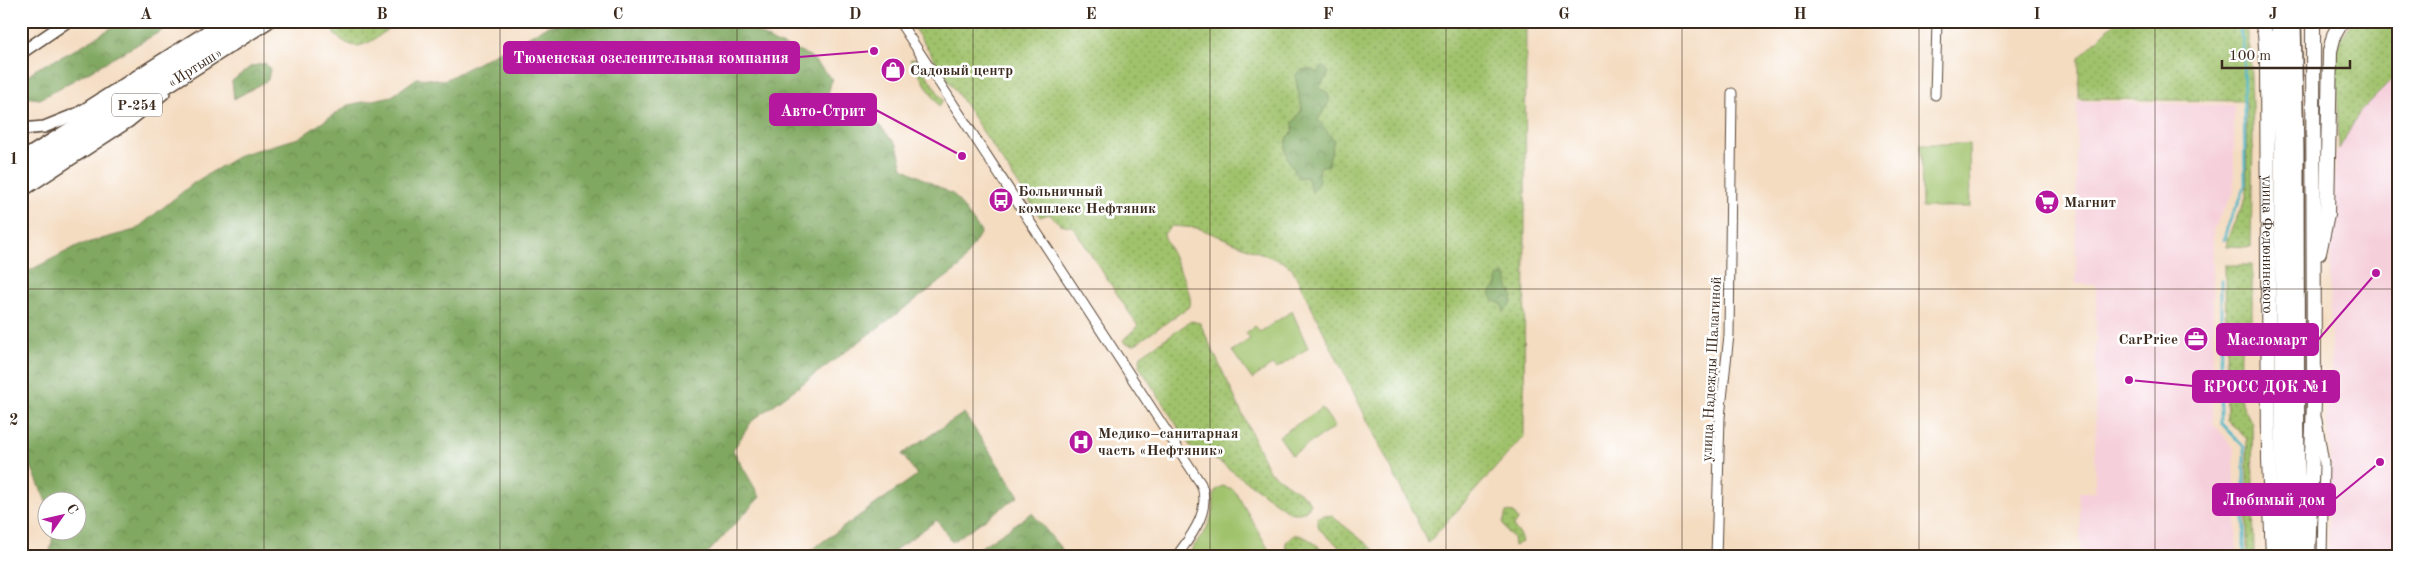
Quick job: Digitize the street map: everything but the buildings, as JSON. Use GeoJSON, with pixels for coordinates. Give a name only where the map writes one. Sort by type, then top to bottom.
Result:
{"type":"FeatureCollection","features":[{"type":"Feature","properties":{"kind":"highway","name":"«Иртыш»"},"geometry":{"type":"LineString","coordinates":[[21,161],[246,21]]}},
{"type":"Feature","properties":{"kind":"highway","name":"«Иртыш»"},"geometry":{"type":"LineString","coordinates":[[21,178],[181,78],[267,21]]}},
{"type":"Feature","properties":{"kind":"highway"},"geometry":{"type":"LineString","coordinates":[[2279,21],[2289,150]]}},
{"type":"Feature","properties":{"kind":"highway"},"geometry":{"type":"LineString","coordinates":[[2289,150],[2293,21]]}},
{"type":"Feature","properties":{"kind":"highway","name":"улица Федюнинского"},"geometry":{"type":"LineString","coordinates":[[2284,557],[2289,150]]}},
{"type":"Feature","properties":{"kind":"highway","name":"улица Федюнинского"},"geometry":{"type":"LineString","coordinates":[[2289,150],[2297,557]]}},
{"type":"Feature","properties":{"kind":"main road","name":"улица Федюнинского"},"geometry":{"type":"LineString","coordinates":[[2261,21],[2265,34],[2267,61],[2269,460],[2272,557]]}},
{"type":"Feature","properties":{"kind":"main road"},"geometry":{"type":"LineString","coordinates":[[2308,557],[2314,402],[2313,21]]}},
{"type":"Feature","properties":{"kind":"main road"},"geometry":{"type":"LineString","coordinates":[[2314,268],[2327,215],[2330,51],[2334,35],[2342,21]]}},
{"type":"Feature","properties":{"kind":"street"},"geometry":{"type":"LineString","coordinates":[[21,53],[68,21]]}},
{"type":"Feature","properties":{"kind":"street"},"geometry":{"type":"LineString","coordinates":[[21,129],[44,127],[79,114],[223,21]]}},
{"type":"Feature","properties":{"kind":"street"},"geometry":{"type":"LineString","coordinates":[[899,21],[1200,484],[1203,490],[1203,507],[1198,524],[1176,557]]}},
{"type":"Feature","properties":{"kind":"street"},"geometry":{"type":"LineString","coordinates":[[1936,21],[1936,95]]}},
{"type":"Feature","properties":{"kind":"street"},"geometry":{"type":"LineString","coordinates":[[21,192],[128,122],[181,78]]}},
{"type":"Feature","properties":{"kind":"street","name":"улица Надежды Шалагиной"},"geometry":{"type":"LineString","coordinates":[[1716,557],[1720,417],[1729,335],[1732,93]]}},
{"type":"Feature","properties":{"kind":"street"},"geometry":{"type":"LineString","coordinates":[[2314,402],[2324,463],[2322,557]]}},
{"type":"Feature","properties":{"kind":"shaded area"},"geometry":{"type":"Polygon","coordinates":[[[2398,74],[2398,557],[2328,557],[2330,448],[2326,418],[2325,380],[2331,378],[2330,239],[2335,158],[2359,113],[2398,74]]]}},
{"type":"Feature","properties":{"kind":"shaded area"},"geometry":{"type":"Polygon","coordinates":[[[2077,101],[2234,105],[2234,192],[2213,228],[2213,423],[2234,448],[2237,557],[2081,557],[2079,492],[2095,492],[2096,285],[2076,284],[2077,101]]]}},
{"type":"Feature","properties":{"kind":"green space"},"geometry":{"type":"Polygon","coordinates":[[[123,21],[179,21],[40,99],[21,97],[21,83],[36,69],[69,53],[123,21]]]}},
{"type":"Feature","properties":{"kind":"green space"},"geometry":{"type":"Polygon","coordinates":[[[349,21],[398,21],[368,43],[354,46],[333,33],[349,21]]]}},
{"type":"Feature","properties":{"kind":"green space"},"geometry":{"type":"Polygon","coordinates":[[[636,21],[738,21],[774,42],[810,56],[832,79],[827,98],[853,96],[897,145],[903,168],[954,195],[981,232],[960,267],[752,421],[733,450],[760,497],[704,557],[49,557],[52,540],[88,540],[88,490],[41,490],[21,442],[21,275],[79,245],[135,230],[195,182],[242,154],[299,138],[348,105],[392,96],[417,78],[445,80],[550,25],[625,25],[636,21]]]}},
{"type":"Feature","properties":{"kind":"green space"},"geometry":{"type":"Polygon","coordinates":[[[909,21],[1526,21],[1524,436],[1428,543],[1292,268],[1283,262],[1198,228],[1172,226],[1164,234],[1185,281],[1190,306],[1134,345],[1125,343],[1123,340],[1138,326],[1073,227],[1060,224],[1049,214],[1040,217],[909,21]]]}},
{"type":"Feature","properties":{"kind":"green space"},"geometry":{"type":"Polygon","coordinates":[[[2116,21],[2243,21],[2245,24],[2250,49],[2253,135],[2251,247],[2227,246],[2227,239],[2247,195],[2246,101],[2079,99],[2079,58],[2116,21]]]}},
{"type":"Feature","properties":{"kind":"green space"},"geometry":{"type":"Polygon","coordinates":[[[2353,21],[2398,21],[2398,74],[2359,113],[2339,149],[2336,57],[2341,38],[2353,21]]]}},
{"type":"Feature","properties":{"kind":"green space"},"geometry":{"type":"Polygon","coordinates":[[[916,59],[943,100],[939,106],[910,60],[916,59]]]}},
{"type":"Feature","properties":{"kind":"green space"},"geometry":{"type":"Polygon","coordinates":[[[265,63],[270,69],[268,80],[234,99],[232,81],[250,67],[265,63]]]}},
{"type":"Feature","properties":{"kind":"green space"},"geometry":{"type":"Polygon","coordinates":[[[1323,66],[1329,73],[1319,88],[1327,92],[1330,100],[1318,120],[1334,140],[1328,165],[1320,167],[1318,184],[1312,192],[1307,177],[1299,178],[1292,167],[1287,155],[1286,142],[1293,132],[1293,123],[1302,109],[1295,76],[1301,70],[1310,69],[1318,73],[1323,66]]]}},
{"type":"Feature","properties":{"kind":"green space"},"geometry":{"type":"Polygon","coordinates":[[[1921,144],[1969,144],[1970,207],[1922,207],[1921,144]]]}},
{"type":"Feature","properties":{"kind":"green space"},"geometry":{"type":"Polygon","coordinates":[[[2225,265],[2252,265],[2252,318],[2241,347],[2240,399],[2252,424],[2254,557],[2247,557],[2247,439],[2227,420],[2225,265]]]}},
{"type":"Feature","properties":{"kind":"green space"},"geometry":{"type":"Polygon","coordinates":[[[1505,274],[1513,298],[1510,306],[1504,312],[1502,304],[1494,301],[1490,293],[1497,285],[1497,277],[1505,274]]]}},
{"type":"Feature","properties":{"kind":"green space"},"geometry":{"type":"Polygon","coordinates":[[[1292,311],[1308,348],[1276,369],[1272,365],[1252,379],[1232,351],[1250,339],[1246,333],[1255,326],[1260,332],[1292,311]]]}},
{"type":"Feature","properties":{"kind":"green space"},"geometry":{"type":"Polygon","coordinates":[[[1191,321],[1200,323],[1269,471],[1307,498],[1310,504],[1306,510],[1299,513],[1289,512],[1218,461],[1194,452],[1139,366],[1141,355],[1191,321]]]}},
{"type":"Feature","properties":{"kind":"green space"},"geometry":{"type":"Polygon","coordinates":[[[1322,408],[1335,427],[1292,455],[1279,436],[1322,408]]]}},
{"type":"Feature","properties":{"kind":"green space"},"geometry":{"type":"Polygon","coordinates":[[[964,413],[1019,496],[952,542],[937,520],[885,557],[801,557],[917,475],[902,454],[964,413]]]}},
{"type":"Feature","properties":{"kind":"green space"},"geometry":{"type":"Polygon","coordinates":[[[1222,486],[1233,489],[1273,557],[1186,557],[1206,530],[1214,509],[1213,496],[1216,490],[1222,486]]]}},
{"type":"Feature","properties":{"kind":"green space"},"geometry":{"type":"Polygon","coordinates":[[[1506,512],[1514,513],[1518,520],[1513,527],[1519,533],[1522,542],[1514,546],[1513,537],[1507,532],[1503,524],[1506,512]]]}},
{"type":"Feature","properties":{"kind":"green space"},"geometry":{"type":"Polygon","coordinates":[[[1032,513],[1068,557],[966,557],[1032,513]]]}},
{"type":"Feature","properties":{"kind":"green space"},"geometry":{"type":"Polygon","coordinates":[[[1323,515],[1332,516],[1383,557],[1351,557],[1319,529],[1317,518],[1323,515]]]}},
{"type":"Feature","properties":{"kind":"green space"},"geometry":{"type":"Polygon","coordinates":[[[1294,535],[1309,539],[1331,557],[1285,557],[1286,542],[1294,535]]]}},
{"type":"Feature","properties":{"kind":"waterway"},"geometry":{"type":"LineString","coordinates":[[2224,240],[2228,225],[2245,185],[2243,42],[2239,28],[2233,21]]}},
{"type":"Feature","properties":{"kind":"waterway"},"geometry":{"type":"LineString","coordinates":[[2221,280],[2221,423],[2244,447],[2244,557]]}},
{"type":"Feature","properties":{"kind":"place","name":"Тюменская озеленительная компания"},"geometry":{"type":"Point","coordinates":[874,51]}},
{"type":"Feature","properties":{"kind":"place","name":"Садовый центр"},"geometry":{"type":"Point","coordinates":[893,70]}},
{"type":"Feature","properties":{"kind":"place","name":"Авто-Стрит"},"geometry":{"type":"Point","coordinates":[962,156]}},
{"type":"Feature","properties":{"kind":"place","name":"Больничный комплекс Нефтяник"},"geometry":{"type":"Point","coordinates":[1001,200]}},
{"type":"Feature","properties":{"kind":"place","name":"Магнит"},"geometry":{"type":"Point","coordinates":[2047,202]}},
{"type":"Feature","properties":{"kind":"place","name":"Масломарт"},"geometry":{"type":"Point","coordinates":[2376,273]}},
{"type":"Feature","properties":{"kind":"place","name":"CarPrice"},"geometry":{"type":"Point","coordinates":[2196,339]}},
{"type":"Feature","properties":{"kind":"place","name":"КРОСС ДОК №1"},"geometry":{"type":"Point","coordinates":[2129,380]}},
{"type":"Feature","properties":{"kind":"place","name":"Медико–санитарная часть «Нефтяник»"},"geometry":{"type":"Point","coordinates":[1081,442]}},
{"type":"Feature","properties":{"kind":"place","name":"Любимый дом"},"geometry":{"type":"Point","coordinates":[2380,462]}}]}
